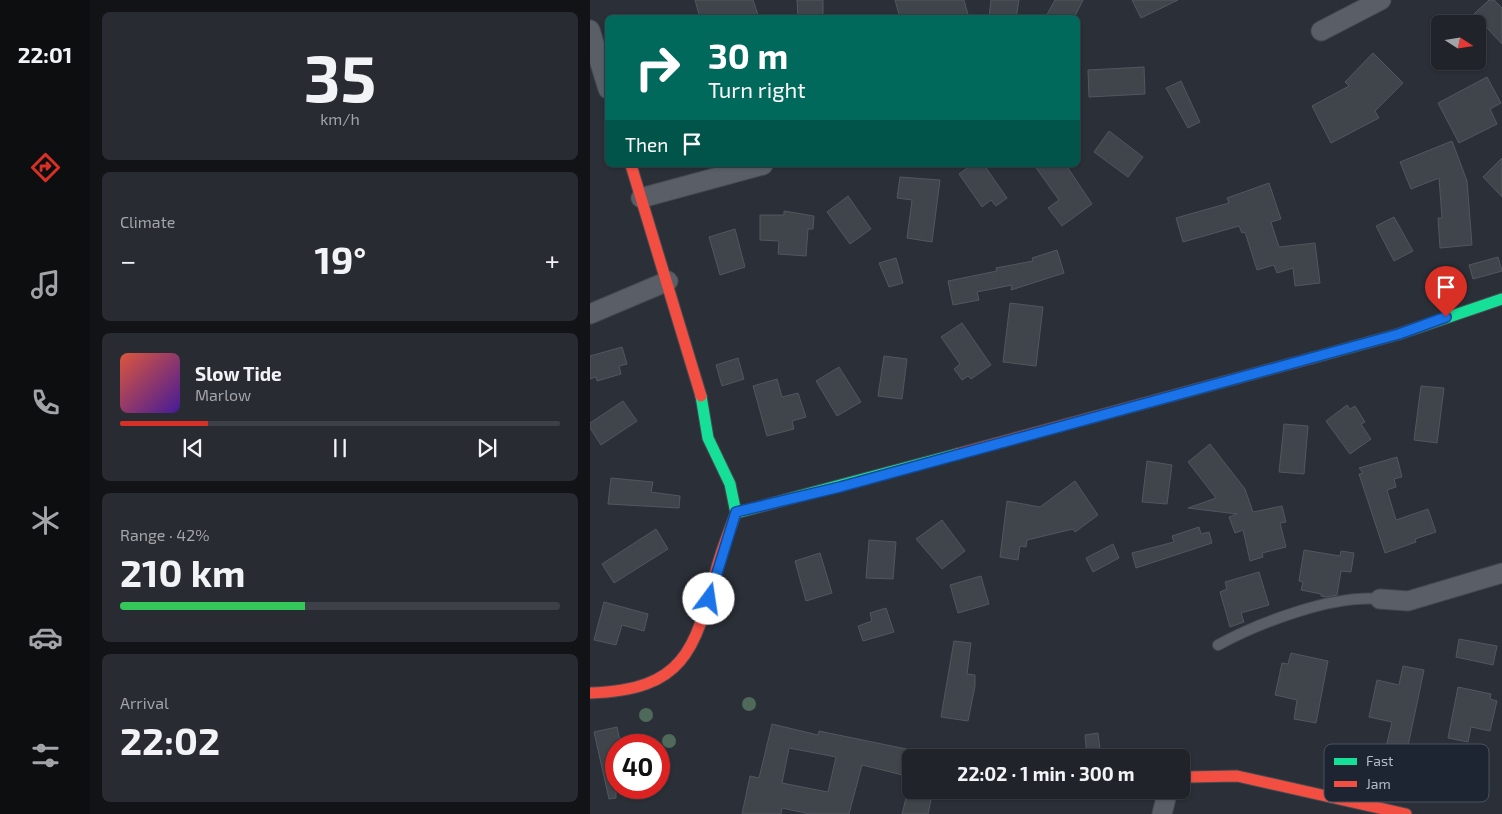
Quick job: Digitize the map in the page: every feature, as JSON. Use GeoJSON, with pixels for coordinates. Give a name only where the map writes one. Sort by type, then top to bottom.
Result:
{"type":"FeatureCollection","features":[{"type":"Feature","properties":{"kind":"street"},"geometry":{"type":"LineString","coordinates":[[1321,31],[1381,0]]}},
{"type":"Feature","properties":{"kind":"street"},"geometry":{"type":"LineString","coordinates":[[590,30],[605,78]]}},
{"type":"Feature","properties":{"kind":"street"},"geometry":{"type":"LineString","coordinates":[[590,693],[611,693],[642,687],[666,675],[684,657],[704,617],[718,563],[736,512],[730,484],[708,438],[701,394],[632,167]]}},
{"type":"Feature","properties":{"kind":"street"},"geometry":{"type":"LineString","coordinates":[[641,198],[756,167]]}},
{"type":"Feature","properties":{"kind":"street"},"geometry":{"type":"LineString","coordinates":[[590,314],[668,281]]}},
{"type":"Feature","properties":{"kind":"street"},"geometry":{"type":"LineString","coordinates":[[736,512],[840,487],[1399,334],[1502,299]]}},
{"type":"Feature","properties":{"kind":"street"},"geometry":{"type":"LineString","coordinates":[[1380,599],[1408,602],[1502,573]]}},
{"type":"Feature","properties":{"kind":"street"},"geometry":{"type":"LineString","coordinates":[[1190,777],[1237,776],[1324,796]]}},
{"type":"Feature","properties":{"kind":"street"},"geometry":{"type":"LineString","coordinates":[[1162,814],[1166,799]]}},
{"type":"Feature","properties":{"kind":"street"},"geometry":{"type":"LineString","coordinates":[[1353,802],[1406,814]]}},
{"type":"Feature","properties":{"kind":"lane"},"geometry":{"type":"LineString","coordinates":[[1218,645],[1246,630],[1283,616],[1361,598],[1380,599]]}},
{"type":"Feature","properties":{"kind":"building"},"geometry":{"type":"Polygon","coordinates":[[[695,0],[753,0],[758,15],[699,15],[695,0]]]}},
{"type":"Feature","properties":{"kind":"building"},"geometry":{"type":"Polygon","coordinates":[[[797,0],[823,0],[823,15],[798,15],[797,0]]]}},
{"type":"Feature","properties":{"kind":"building"},"geometry":{"type":"Polygon","coordinates":[[[895,0],[964,0],[968,15],[899,15],[895,0]]]}},
{"type":"Feature","properties":{"kind":"building"},"geometry":{"type":"Polygon","coordinates":[[[991,0],[1019,0],[1016,15],[989,15],[991,0]]]}},
{"type":"Feature","properties":{"kind":"building"},"geometry":{"type":"Polygon","coordinates":[[[1055,0],[1083,0],[1076,15],[1047,15],[1055,0]]]}},
{"type":"Feature","properties":{"kind":"building"},"geometry":{"type":"Polygon","coordinates":[[[1132,0],[1178,0],[1141,18],[1132,0]]]}},
{"type":"Feature","properties":{"kind":"building"},"geometry":{"type":"Polygon","coordinates":[[[1489,0],[1494,0],[1502,8],[1502,44],[1486,27],[1486,15],[1474,14],[1489,0]]]}},
{"type":"Feature","properties":{"kind":"building"},"geometry":{"type":"Polygon","coordinates":[[[1373,53],[1403,83],[1375,111],[1379,118],[1331,143],[1312,106],[1349,86],[1345,82],[1373,53]]]}},
{"type":"Feature","properties":{"kind":"building"},"geometry":{"type":"Polygon","coordinates":[[[1144,67],[1145,94],[1089,97],[1088,70],[1144,67]]]}},
{"type":"Feature","properties":{"kind":"building"},"geometry":{"type":"Polygon","coordinates":[[[1487,77],[1501,103],[1490,109],[1497,124],[1459,143],[1438,103],[1487,77]]]}},
{"type":"Feature","properties":{"kind":"building"},"geometry":{"type":"Polygon","coordinates":[[[1181,81],[1200,122],[1188,128],[1166,88],[1181,81]]]}},
{"type":"Feature","properties":{"kind":"building"},"geometry":{"type":"Polygon","coordinates":[[[1109,131],[1143,157],[1128,177],[1094,152],[1109,131]]]}},
{"type":"Feature","properties":{"kind":"building"},"geometry":{"type":"Polygon","coordinates":[[[1452,141],[1467,181],[1472,245],[1440,248],[1438,218],[1442,218],[1439,178],[1411,189],[1400,162],[1452,141]]]}},
{"type":"Feature","properties":{"kind":"building"},"geometry":{"type":"Polygon","coordinates":[[[1502,158],[1502,197],[1483,177],[1502,158]]]}},
{"type":"Feature","properties":{"kind":"building"},"geometry":{"type":"Polygon","coordinates":[[[968,167],[985,167],[1007,198],[996,206],[991,200],[982,207],[959,174],[968,167]]]}},
{"type":"Feature","properties":{"kind":"building"},"geometry":{"type":"Polygon","coordinates":[[[1035,167],[1067,167],[1092,204],[1062,226],[1048,208],[1059,200],[1035,167]]]}},
{"type":"Feature","properties":{"kind":"building"},"geometry":{"type":"Polygon","coordinates":[[[900,177],[940,180],[932,242],[907,238],[912,200],[897,198],[900,177]]]}},
{"type":"Feature","properties":{"kind":"building"},"geometry":{"type":"Polygon","coordinates":[[[1269,183],[1281,219],[1271,222],[1279,247],[1315,243],[1320,283],[1295,286],[1293,268],[1277,273],[1274,265],[1257,270],[1245,232],[1242,233],[1239,226],[1183,242],[1176,218],[1229,203],[1227,198],[1269,183]]]}},
{"type":"Feature","properties":{"kind":"building"},"geometry":{"type":"Polygon","coordinates":[[[848,196],[871,229],[850,244],[827,212],[848,196]]]}},
{"type":"Feature","properties":{"kind":"building"},"geometry":{"type":"Polygon","coordinates":[[[784,211],[814,216],[813,229],[808,229],[806,256],[778,254],[779,241],[760,240],[760,215],[784,215],[784,211]]]}},
{"type":"Feature","properties":{"kind":"building"},"geometry":{"type":"Polygon","coordinates":[[[1394,217],[1413,251],[1394,261],[1376,226],[1394,217]]]}},
{"type":"Feature","properties":{"kind":"building"},"geometry":{"type":"Polygon","coordinates":[[[735,229],[745,267],[720,275],[709,237],[735,229]]]}},
{"type":"Feature","properties":{"kind":"building"},"geometry":{"type":"Polygon","coordinates":[[[1057,250],[1064,273],[1011,290],[1012,285],[977,292],[979,300],[953,305],[948,281],[997,271],[996,268],[1033,261],[1032,258],[1057,250]]]}},
{"type":"Feature","properties":{"kind":"building"},"geometry":{"type":"Polygon","coordinates":[[[1498,257],[1502,271],[1473,279],[1469,265],[1498,257]]]}},
{"type":"Feature","properties":{"kind":"building"},"geometry":{"type":"Polygon","coordinates":[[[896,258],[903,283],[889,287],[879,263],[896,258]]]}},
{"type":"Feature","properties":{"kind":"building"},"geometry":{"type":"Polygon","coordinates":[[[1010,303],[1043,307],[1036,366],[1003,362],[1010,303]]]}},
{"type":"Feature","properties":{"kind":"building"},"geometry":{"type":"Polygon","coordinates":[[[962,323],[991,365],[971,379],[968,376],[962,380],[954,369],[960,364],[941,337],[962,323]]]}},
{"type":"Feature","properties":{"kind":"building"},"geometry":{"type":"Polygon","coordinates":[[[622,347],[627,364],[619,366],[621,374],[597,381],[596,377],[590,379],[590,356],[622,347]]]}},
{"type":"Feature","properties":{"kind":"building"},"geometry":{"type":"Polygon","coordinates":[[[884,356],[907,359],[902,399],[878,396],[884,356]]]}},
{"type":"Feature","properties":{"kind":"building"},"geometry":{"type":"Polygon","coordinates":[[[738,358],[744,379],[722,386],[716,365],[738,358]]]}},
{"type":"Feature","properties":{"kind":"building"},"geometry":{"type":"Polygon","coordinates":[[[839,367],[861,402],[837,416],[816,381],[839,367]]]}},
{"type":"Feature","properties":{"kind":"building"},"geometry":{"type":"Polygon","coordinates":[[[777,379],[782,397],[798,393],[806,417],[792,421],[794,429],[767,436],[753,386],[777,379]]]}},
{"type":"Feature","properties":{"kind":"building"},"geometry":{"type":"Polygon","coordinates":[[[1421,386],[1444,388],[1437,443],[1414,440],[1421,386]]]}},
{"type":"Feature","properties":{"kind":"building"},"geometry":{"type":"Polygon","coordinates":[[[623,401],[637,421],[601,445],[590,428],[590,423],[623,401]]]}},
{"type":"Feature","properties":{"kind":"building"},"geometry":{"type":"Polygon","coordinates":[[[1347,405],[1350,409],[1355,406],[1365,422],[1361,424],[1371,439],[1350,454],[1326,421],[1347,405]]]}},
{"type":"Feature","properties":{"kind":"building"},"geometry":{"type":"Polygon","coordinates":[[[1284,424],[1308,426],[1304,474],[1279,472],[1284,424]]]}},
{"type":"Feature","properties":{"kind":"building"},"geometry":{"type":"Polygon","coordinates":[[[1210,444],[1245,489],[1253,512],[1282,506],[1286,522],[1280,523],[1286,547],[1262,553],[1263,557],[1250,561],[1243,530],[1235,533],[1229,517],[1237,514],[1188,508],[1216,498],[1188,462],[1210,444]]]}},
{"type":"Feature","properties":{"kind":"building"},"geometry":{"type":"Polygon","coordinates":[[[1397,457],[1402,477],[1394,479],[1396,487],[1387,490],[1396,520],[1428,509],[1436,532],[1415,539],[1416,542],[1385,553],[1359,474],[1363,473],[1359,468],[1397,457]]]}},
{"type":"Feature","properties":{"kind":"building"},"geometry":{"type":"Polygon","coordinates":[[[1147,461],[1172,465],[1167,504],[1142,502],[1147,461]]]}},
{"type":"Feature","properties":{"kind":"building"},"geometry":{"type":"Polygon","coordinates":[[[611,478],[653,482],[651,492],[680,496],[679,508],[608,504],[611,478]]]}},
{"type":"Feature","properties":{"kind":"building"},"geometry":{"type":"Polygon","coordinates":[[[1075,481],[1098,515],[1075,532],[1073,529],[1027,540],[1026,547],[1020,546],[1018,560],[1000,557],[1007,501],[1040,507],[1075,481]]]}},
{"type":"Feature","properties":{"kind":"building"},"geometry":{"type":"Polygon","coordinates":[[[942,520],[965,551],[942,569],[916,539],[942,520]]]}},
{"type":"Feature","properties":{"kind":"building"},"geometry":{"type":"Polygon","coordinates":[[[1199,527],[1201,534],[1209,532],[1212,543],[1136,568],[1132,553],[1174,542],[1172,536],[1199,527]]]}},
{"type":"Feature","properties":{"kind":"building"},"geometry":{"type":"Polygon","coordinates":[[[656,529],[668,549],[614,583],[602,564],[656,529]]]}},
{"type":"Feature","properties":{"kind":"building"},"geometry":{"type":"Polygon","coordinates":[[[869,540],[896,542],[893,579],[866,578],[869,540]]]}},
{"type":"Feature","properties":{"kind":"building"},"geometry":{"type":"Polygon","coordinates":[[[1113,544],[1119,558],[1093,572],[1086,558],[1113,544]]]}},
{"type":"Feature","properties":{"kind":"building"},"geometry":{"type":"Polygon","coordinates":[[[1304,550],[1340,556],[1341,551],[1354,553],[1351,572],[1341,571],[1337,595],[1326,597],[1321,596],[1321,594],[1301,590],[1303,582],[1299,581],[1304,550]]]}},
{"type":"Feature","properties":{"kind":"building"},"geometry":{"type":"Polygon","coordinates":[[[820,553],[832,593],[806,601],[795,561],[820,553]]]}},
{"type":"Feature","properties":{"kind":"building"},"geometry":{"type":"Polygon","coordinates":[[[1259,572],[1269,605],[1241,613],[1244,622],[1230,627],[1220,592],[1227,589],[1225,582],[1259,572]]]}},
{"type":"Feature","properties":{"kind":"building"},"geometry":{"type":"Polygon","coordinates":[[[981,576],[989,604],[958,613],[950,585],[981,576]]]}},
{"type":"Feature","properties":{"kind":"building"},"geometry":{"type":"Polygon","coordinates":[[[604,602],[648,614],[644,631],[622,625],[616,645],[594,640],[604,602]]]}},
{"type":"Feature","properties":{"kind":"building"},"geometry":{"type":"Polygon","coordinates":[[[886,608],[894,632],[863,641],[858,626],[872,621],[870,613],[886,608]]]}},
{"type":"Feature","properties":{"kind":"building"},"geometry":{"type":"Polygon","coordinates":[[[1459,639],[1497,646],[1493,665],[1456,657],[1459,639]]]}},
{"type":"Feature","properties":{"kind":"building"},"geometry":{"type":"Polygon","coordinates":[[[954,641],[971,643],[967,674],[975,675],[975,686],[968,721],[941,717],[954,641]]]}},
{"type":"Feature","properties":{"kind":"building"},"geometry":{"type":"Polygon","coordinates":[[[1291,653],[1328,661],[1316,723],[1294,719],[1297,700],[1275,695],[1282,663],[1288,664],[1291,653]]]}},
{"type":"Feature","properties":{"kind":"building"},"geometry":{"type":"Polygon","coordinates":[[[1403,666],[1424,670],[1408,744],[1387,744],[1392,722],[1369,717],[1377,680],[1399,685],[1403,666]]]}},
{"type":"Feature","properties":{"kind":"building"},"geometry":{"type":"Polygon","coordinates":[[[1458,687],[1491,694],[1490,699],[1497,701],[1490,731],[1471,727],[1468,742],[1448,738],[1458,687]]]}},
{"type":"Feature","properties":{"kind":"building"},"geometry":{"type":"Polygon","coordinates":[[[772,724],[818,735],[819,731],[906,749],[902,749],[902,775],[862,765],[849,814],[810,814],[782,808],[781,814],[742,814],[750,776],[759,778],[772,724]],[[789,748],[782,783],[828,792],[836,757],[789,748]]]}},
{"type":"Feature","properties":{"kind":"building"},"geometry":{"type":"Polygon","coordinates":[[[617,727],[619,734],[605,734],[605,781],[594,732],[617,727]]]}},
{"type":"Feature","properties":{"kind":"building"},"geometry":{"type":"Polygon","coordinates":[[[1098,733],[1100,749],[1086,749],[1085,735],[1098,733]]]}},
{"type":"Feature","properties":{"kind":"building"},"geometry":{"type":"Polygon","coordinates":[[[906,799],[931,799],[928,814],[902,814],[906,799]]]}},
{"type":"Feature","properties":{"kind":"traffic: fast"},"geometry":{"type":"LineString","coordinates":[[1312,358],[1399,334],[1502,299]]}},
{"type":"Feature","properties":{"kind":"traffic: fast"},"geometry":{"type":"LineString","coordinates":[[701,396],[708,438],[730,484],[736,513],[957,454]]}},
{"type":"Feature","properties":{"kind":"traffic: jam"},"geometry":{"type":"LineString","coordinates":[[632,167],[701,396]]}},
{"type":"Feature","properties":{"kind":"traffic: jam"},"geometry":{"type":"LineString","coordinates":[[957,454],[1312,358]]}},
{"type":"Feature","properties":{"kind":"traffic: jam"},"geometry":{"type":"LineString","coordinates":[[590,693],[622,690],[647,684],[667,673],[681,660],[692,642],[701,621],[721,554],[736,513]]}},
{"type":"Feature","properties":{"kind":"traffic: jam"},"geometry":{"type":"LineString","coordinates":[[1190,777],[1237,776],[1324,796]]}},
{"type":"Feature","properties":{"kind":"traffic: jam"},"geometry":{"type":"LineString","coordinates":[[1353,802],[1406,814]]}},
{"type":"Feature","properties":{"kind":"route"},"geometry":{"type":"LineString","coordinates":[[709,599],[718,563],[736,512],[840,487],[1348,346],[1399,334],[1446,317]]}}]}
